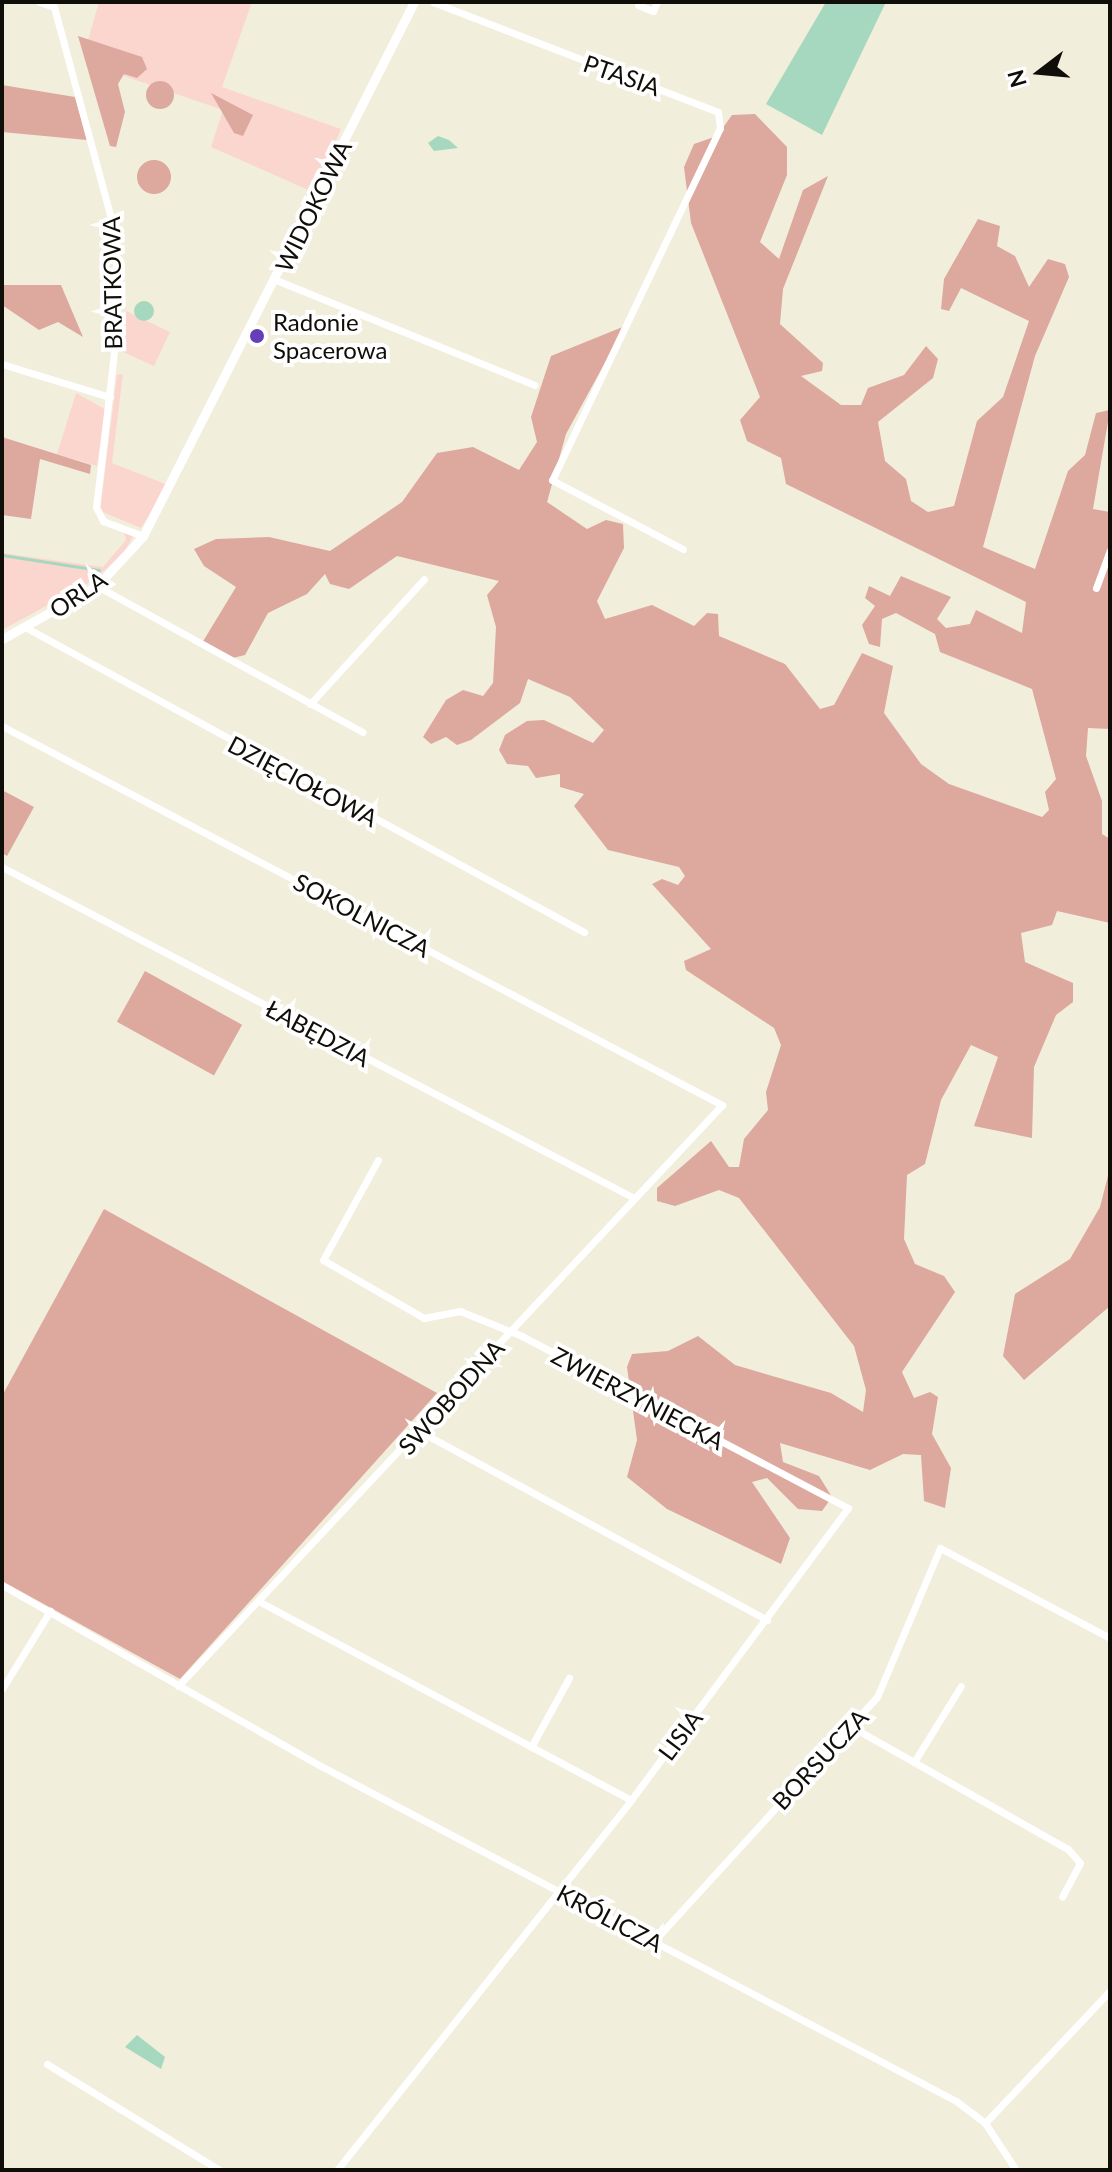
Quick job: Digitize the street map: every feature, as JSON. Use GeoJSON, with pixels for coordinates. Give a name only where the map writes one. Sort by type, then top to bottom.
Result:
{"type":"FeatureCollection","features":[{"type":"Feature","properties":{"kind":"street","name":"BRATKOWA"},"geometry":{"type":"LineString","coordinates":[[39,2],[54,7],[116,236],[110,397],[98,516],[143,536]]}},
{"type":"Feature","properties":{"kind":"street","name":"WIDOKOWA"},"geometry":{"type":"LineString","coordinates":[[143,536],[276,280],[414,2]]}},
{"type":"Feature","properties":{"kind":"street","name":"PTASIA"},"geometry":{"type":"LineString","coordinates":[[433,2],[713,106],[720,128],[552,480],[683,549]]}},
{"type":"Feature","properties":{"kind":"street"},"geometry":{"type":"LineString","coordinates":[[638,5],[653,11],[657,2]]}},
{"type":"Feature","properties":{"kind":"street"},"geometry":{"type":"LineString","coordinates":[[276,280],[534,385]]}},
{"type":"Feature","properties":{"kind":"street"},"geometry":{"type":"LineString","coordinates":[[2,364],[110,397]]}},
{"type":"Feature","properties":{"kind":"street","name":"ORLA"},"geometry":{"type":"LineString","coordinates":[[2,639],[97,586],[143,536]]}},
{"type":"Feature","properties":{"kind":"street"},"geometry":{"type":"LineString","coordinates":[[1096,588],[1110,550]]}},
{"type":"Feature","properties":{"kind":"street"},"geometry":{"type":"LineString","coordinates":[[310,704],[424,579]]}},
{"type":"Feature","properties":{"kind":"street"},"geometry":{"type":"LineString","coordinates":[[97,586],[363,732]]}},
{"type":"Feature","properties":{"kind":"street","name":"DZIĘCIOŁOWA"},"geometry":{"type":"LineString","coordinates":[[25,627],[584,932]]}},
{"type":"Feature","properties":{"kind":"street","name":"SOKOLNICZA"},"geometry":{"type":"LineString","coordinates":[[2,726],[722,1105]]}},
{"type":"Feature","properties":{"kind":"street","name":"ŁABĘDZIA"},"geometry":{"type":"LineString","coordinates":[[2,867],[634,1198]]}},
{"type":"Feature","properties":{"kind":"street","name":"SWOBODNA"},"geometry":{"type":"LineString","coordinates":[[180,1688],[722,1105]]}},
{"type":"Feature","properties":{"kind":"street","name":"ZWIERZYNIECKA"},"geometry":{"type":"LineString","coordinates":[[378,1160],[323,1260],[424,1318],[460,1311],[509,1333],[848,1508],[800,1577]]}},
{"type":"Feature","properties":{"kind":"street"},"geometry":{"type":"LineString","coordinates":[[421,1432],[767,1620]]}},
{"type":"Feature","properties":{"kind":"street","name":"BORSUCZA"},"geometry":{"type":"LineString","coordinates":[[654,1941],[852,1727],[885,1686],[940,1548],[1110,1638]]}},
{"type":"Feature","properties":{"kind":"street","name":"LISIA"},"geometry":{"type":"LineString","coordinates":[[337,2170],[631,1800],[800,1577]]}},
{"type":"Feature","properties":{"kind":"street","name":"KRÓLICZA"},"geometry":{"type":"LineString","coordinates":[[2,1585],[180,1688],[956,2101],[985,2123],[1016,2170]]}},
{"type":"Feature","properties":{"kind":"street"},"geometry":{"type":"LineString","coordinates":[[262,1603],[631,1800]]}},
{"type":"Feature","properties":{"kind":"street"},"geometry":{"type":"LineString","coordinates":[[2,1689],[50,1611]]}},
{"type":"Feature","properties":{"kind":"street"},"geometry":{"type":"LineString","coordinates":[[531,1747],[569,1678]]}},
{"type":"Feature","properties":{"kind":"street"},"geometry":{"type":"LineString","coordinates":[[914,1762],[961,1686]]}},
{"type":"Feature","properties":{"kind":"street"},"geometry":{"type":"LineString","coordinates":[[852,1727],[1079,1858],[1062,1897]]}},
{"type":"Feature","properties":{"kind":"street"},"geometry":{"type":"LineString","coordinates":[[985,2123],[1110,1991]]}},
{"type":"Feature","properties":{"kind":"street"},"geometry":{"type":"LineString","coordinates":[[47,2064],[219,2170]]}},
{"type":"Feature","properties":{"kind":"shaded area"},"geometry":{"type":"Polygon","coordinates":[[[99,2],[252,2],[222,87],[341,129],[313,192],[211,147],[223,110],[98,67],[88,40],[99,2]]]}},
{"type":"Feature","properties":{"kind":"shaded area"},"geometry":{"type":"Polygon","coordinates":[[[826,2],[886,2],[822,135],[766,104],[826,2]]]}},
{"type":"Feature","properties":{"kind":"shaded area"},"geometry":{"type":"Polygon","coordinates":[[[78,36],[142,57],[147,69],[137,78],[124,74],[118,84],[125,112],[116,147],[110,146],[78,36]]]}},
{"type":"Feature","properties":{"kind":"shaded area"},"geometry":{"type":"Polygon","coordinates":[[[160,81],[170,85],[174,95],[170,105],[160,109],[150,105],[146,95],[150,85],[160,81]]]}},
{"type":"Feature","properties":{"kind":"shaded area"},"geometry":{"type":"Polygon","coordinates":[[[2,85],[75,97],[87,140],[2,132],[2,85]]]}},
{"type":"Feature","properties":{"kind":"shaded area"},"geometry":{"type":"Polygon","coordinates":[[[211,93],[253,115],[243,136],[234,133],[211,93]]]}},
{"type":"Feature","properties":{"kind":"shaded area"},"geometry":{"type":"Polygon","coordinates":[[[755,114],[787,147],[787,175],[760,242],[779,259],[803,190],[828,176],[783,289],[780,324],[823,363],[822,371],[801,376],[841,405],[861,405],[868,388],[904,375],[926,346],[938,359],[933,378],[878,422],[885,461],[906,479],[911,501],[928,512],[954,506],[977,421],[1003,397],[1029,321],[961,288],[949,311],[941,309],[944,279],[978,219],[1000,226],[997,246],[1015,256],[1029,287],[1048,259],[1065,264],[1069,277],[1035,356],[983,547],[1035,569],[1068,471],[1085,455],[1096,413],[1110,410],[1093,509],[1110,512],[1110,729],[1088,728],[1086,756],[1102,801],[1102,834],[1110,839],[1110,923],[1057,911],[1052,925],[1021,933],[1025,962],[1073,983],[1073,1002],[1056,1015],[1034,1067],[1032,1138],[974,1126],[998,1057],[971,1045],[941,1100],[925,1164],[907,1175],[904,1239],[915,1264],[944,1276],[955,1292],[902,1372],[914,1398],[930,1392],[938,1397],[932,1434],[951,1468],[945,1508],[924,1501],[921,1455],[903,1454],[870,1470],[780,1443],[783,1462],[819,1476],[832,1497],[822,1511],[798,1509],[767,1478],[752,1482],[790,1538],[781,1564],[667,1509],[627,1477],[637,1440],[627,1367],[632,1354],[668,1351],[698,1336],[735,1365],[831,1393],[863,1412],[866,1390],[854,1346],[739,1198],[719,1190],[675,1206],[657,1201],[657,1188],[711,1141],[729,1167],[739,1167],[744,1139],[768,1110],[766,1092],[781,1045],[774,1028],[686,970],[684,961],[711,949],[652,884],[662,879],[678,885],[685,876],[679,867],[608,850],[574,806],[584,794],[560,787],[560,774],[536,778],[528,766],[507,764],[499,750],[505,735],[527,721],[544,720],[593,743],[604,730],[570,697],[528,679],[520,703],[471,740],[457,745],[446,737],[431,744],[423,737],[446,700],[463,690],[483,696],[493,683],[496,627],[487,595],[499,581],[397,556],[349,589],[330,584],[325,574],[307,594],[268,613],[245,655],[229,659],[202,643],[236,587],[204,566],[194,549],[216,539],[269,537],[330,551],[402,502],[437,453],[473,447],[519,470],[537,442],[531,417],[551,356],[625,326],[566,434],[547,502],[587,529],[606,520],[623,524],[624,548],[597,601],[605,619],[652,605],[694,626],[707,613],[718,614],[719,636],[785,664],[820,709],[834,705],[862,653],[893,666],[884,713],[921,764],[949,784],[1042,817],[1049,810],[1045,792],[1056,779],[1032,689],[940,652],[935,634],[896,613],[882,619],[880,647],[869,644],[862,625],[875,606],[865,598],[869,586],[890,596],[901,576],[951,597],[937,619],[946,628],[970,624],[976,610],[1022,633],[1026,602],[786,484],[781,458],[747,441],[740,420],[760,397],[691,223],[684,167],[694,144],[717,136],[732,115],[755,114]]]}},
{"type":"Feature","properties":{"kind":"shaded area"},"geometry":{"type":"Polygon","coordinates":[[[438,136],[458,148],[434,151],[428,143],[438,136]]]}},
{"type":"Feature","properties":{"kind":"shaded area"},"geometry":{"type":"Polygon","coordinates":[[[154,160],[166,165],[171,177],[166,189],[154,194],[142,189],[137,177],[142,165],[154,160]]]}},
{"type":"Feature","properties":{"kind":"shaded area"},"geometry":{"type":"Polygon","coordinates":[[[2,238],[3,285],[61,285],[83,337],[58,322],[39,330],[2,305],[2,238]]]}},
{"type":"Feature","properties":{"kind":"shaded area"},"geometry":{"type":"Polygon","coordinates":[[[144,301],[151,304],[154,311],[151,318],[144,321],[137,318],[134,311],[137,304],[144,301]]]}},
{"type":"Feature","properties":{"kind":"shaded area"},"geometry":{"type":"Polygon","coordinates":[[[124,310],[170,332],[154,366],[123,352],[124,310]]]}},
{"type":"Feature","properties":{"kind":"shaded area"},"geometry":{"type":"Polygon","coordinates":[[[123,374],[112,463],[168,485],[141,528],[100,511],[117,375],[123,374]]]}},
{"type":"Feature","properties":{"kind":"shaded area"},"geometry":{"type":"Polygon","coordinates":[[[76,393],[105,409],[97,466],[57,454],[76,393]]]}},
{"type":"Feature","properties":{"kind":"shaded area"},"geometry":{"type":"Polygon","coordinates":[[[2,437],[91,465],[90,474],[40,459],[31,519],[2,515],[2,437]]]}},
{"type":"Feature","properties":{"kind":"shaded area"},"geometry":{"type":"Polygon","coordinates":[[[124,532],[134,534],[125,551],[94,580],[2,630],[2,553],[103,567],[126,540],[124,532]]]}},
{"type":"Feature","properties":{"kind":"shaded area"},"geometry":{"type":"Polygon","coordinates":[[[2,790],[34,807],[7,856],[2,853],[2,790]]]}},
{"type":"Feature","properties":{"kind":"shaded area"},"geometry":{"type":"Polygon","coordinates":[[[145,971],[242,1025],[214,1076],[117,1022],[145,971]]]}},
{"type":"Feature","properties":{"kind":"shaded area"},"geometry":{"type":"Polygon","coordinates":[[[1110,1168],[1110,1306],[1024,1380],[1003,1356],[1015,1294],[1070,1259],[1100,1207],[1110,1168]]]}},
{"type":"Feature","properties":{"kind":"shaded area"},"geometry":{"type":"Polygon","coordinates":[[[104,1209],[437,1393],[180,1679],[2,1581],[2,1396],[104,1209]]]}},
{"type":"Feature","properties":{"kind":"shaded area"},"geometry":{"type":"Polygon","coordinates":[[[137,2035],[165,2057],[161,2069],[125,2047],[137,2035]]]}},
{"type":"Feature","properties":{"kind":"waterway"},"geometry":{"type":"LineString","coordinates":[[2,555],[99,570]]}},
{"type":"Feature","properties":{"kind":"place","name":"Radonie Spacerowa"},"geometry":{"type":"Point","coordinates":[257,336]}}]}
